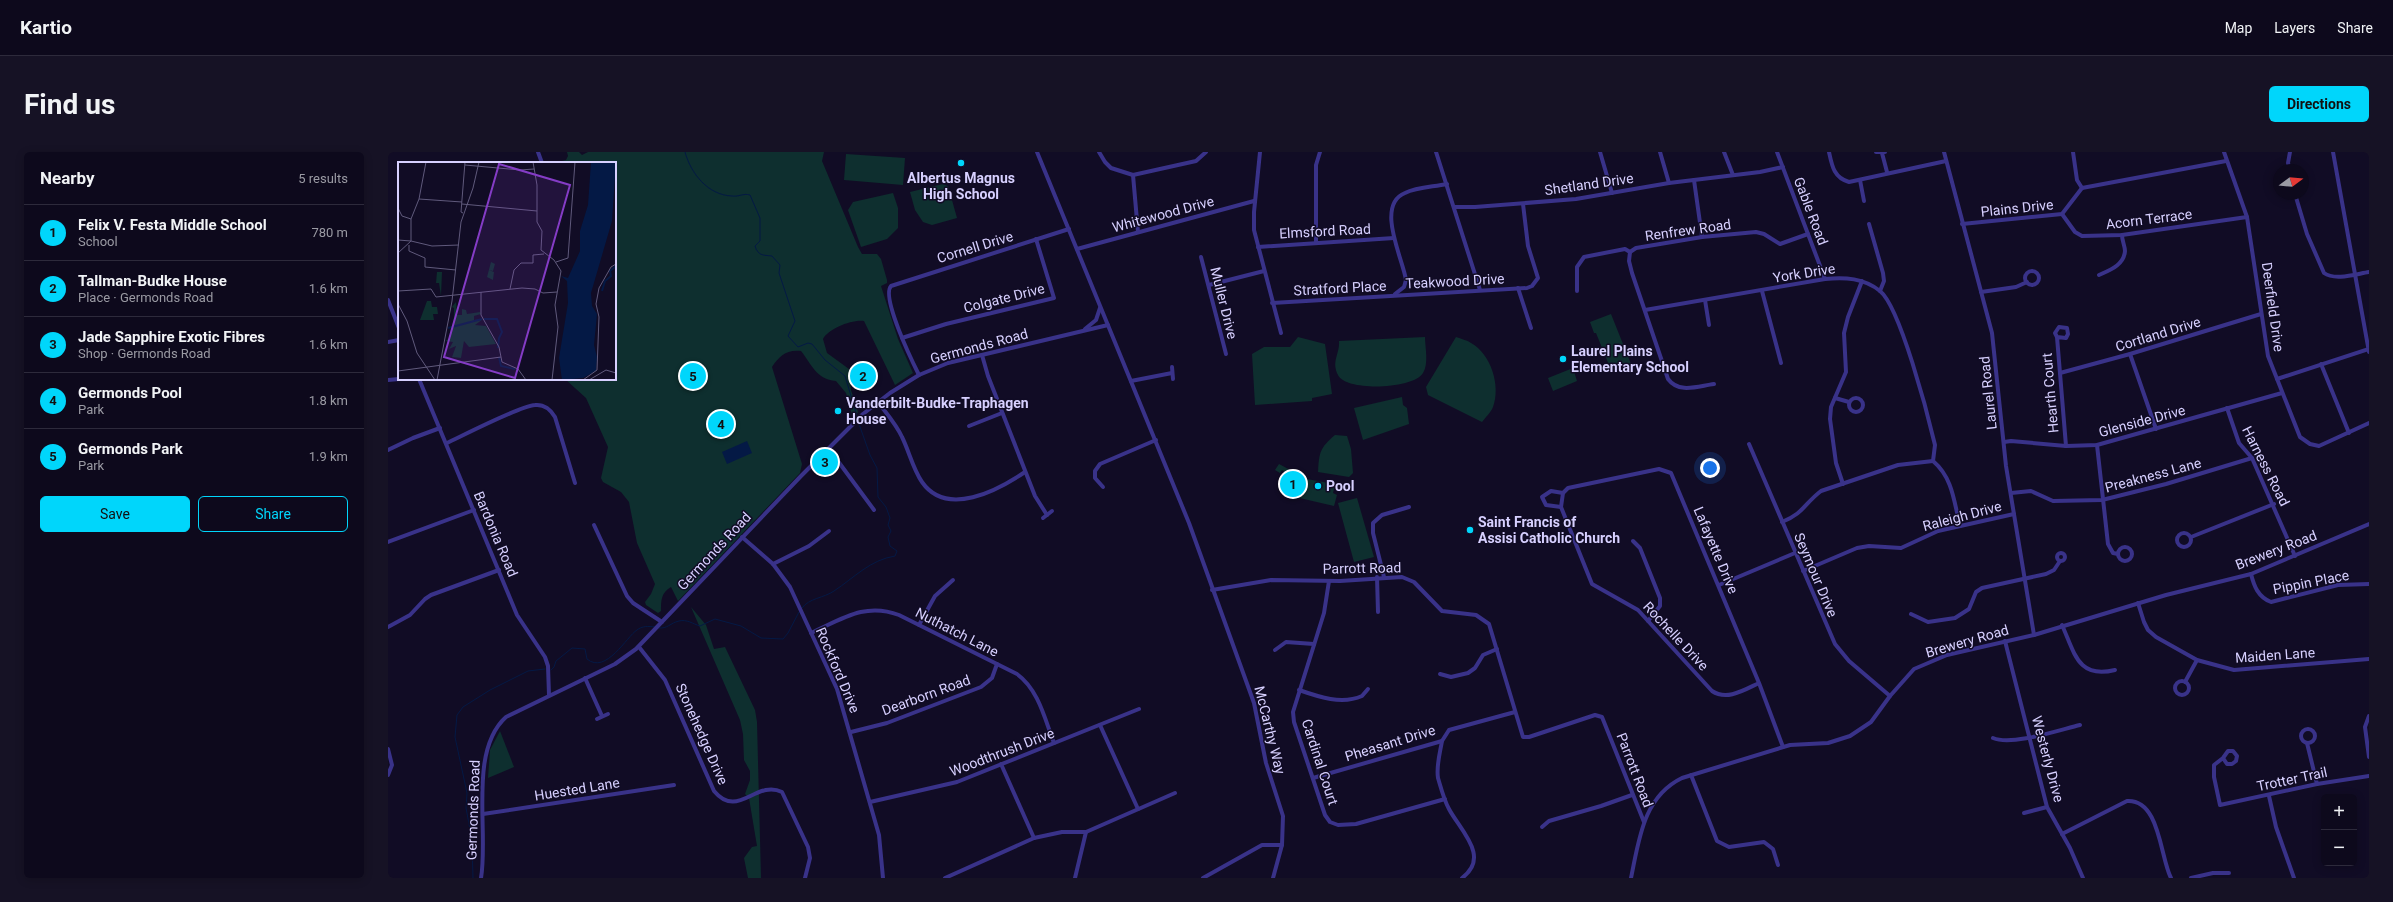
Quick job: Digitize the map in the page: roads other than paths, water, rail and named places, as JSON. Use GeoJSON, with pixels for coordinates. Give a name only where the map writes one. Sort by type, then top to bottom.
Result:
{"type":"FeatureCollection","features":[{"type":"Feature","properties":{"kind":"street"},"geometry":{"type":"LineString","coordinates":[[538,152],[542,162]]}},
{"type":"Feature","properties":{"kind":"street"},"geometry":{"type":"LineString","coordinates":[[1037,152],[1070,229],[1196,540],[1212,590]]}},
{"type":"Feature","properties":{"kind":"street"},"geometry":{"type":"LineString","coordinates":[[1099,152],[1111,168],[1132,176],[1196,161],[1206,152]]}},
{"type":"Feature","properties":{"kind":"street"},"geometry":{"type":"LineString","coordinates":[[1260,152],[1253,222],[1272,303],[1281,333]]}},
{"type":"Feature","properties":{"kind":"street"},"geometry":{"type":"LineString","coordinates":[[1316,243],[1316,165],[1320,152]]}},
{"type":"Feature","properties":{"kind":"street"},"geometry":{"type":"LineString","coordinates":[[1436,152],[1480,290]]}},
{"type":"Feature","properties":{"kind":"street"},"geometry":{"type":"LineString","coordinates":[[1600,152],[1612,193]]}},
{"type":"Feature","properties":{"kind":"street"},"geometry":{"type":"LineString","coordinates":[[1660,152],[1670,183]]}},
{"type":"Feature","properties":{"kind":"street"},"geometry":{"type":"LineString","coordinates":[[1724,152],[1733,175]]}},
{"type":"Feature","properties":{"kind":"street","name":"Gable Road"},"geometry":{"type":"LineString","coordinates":[[1777,152],[1825,279]]}},
{"type":"Feature","properties":{"kind":"street"},"geometry":{"type":"LineString","coordinates":[[1829,152],[1836,175],[1842,180],[1860,180],[1887,172],[1946,161]]}},
{"type":"Feature","properties":{"kind":"street"},"geometry":{"type":"LineString","coordinates":[[1876,152],[1883,153],[1887,172]]}},
{"type":"Feature","properties":{"kind":"street","name":"Laurel Road"},"geometry":{"type":"LineString","coordinates":[[1944,152],[1981,292],[1994,348],[2011,493],[2034,635]]}},
{"type":"Feature","properties":{"kind":"street"},"geometry":{"type":"LineString","coordinates":[[2073,152],[2077,180],[2082,188],[2226,161]]}},
{"type":"Feature","properties":{"kind":"street","name":"Deerfield Drive"},"geometry":{"type":"LineString","coordinates":[[2224,152],[2247,218],[2268,356],[2300,436],[2310,444],[2319,446],[2369,424]]}},
{"type":"Feature","properties":{"kind":"street"},"geometry":{"type":"LineString","coordinates":[[2288,164],[2290,152]]}},
{"type":"Feature","properties":{"kind":"street"},"geometry":{"type":"LineString","coordinates":[[2277,379],[2369,350],[2333,152]]}},
{"type":"Feature","properties":{"kind":"street","name":"Shetland Drive"},"geometry":{"type":"LineString","coordinates":[[1454,207],[1523,204],[1612,193],[1782,167]]}},
{"type":"Feature","properties":{"kind":"street"},"geometry":{"type":"LineString","coordinates":[[1132,176],[1138,232]]}},
{"type":"Feature","properties":{"kind":"street"},"geometry":{"type":"LineString","coordinates":[[1694,180],[1702,237]]}},
{"type":"Feature","properties":{"kind":"street"},"geometry":{"type":"LineString","coordinates":[[1860,180],[1864,201]]}},
{"type":"Feature","properties":{"kind":"street","name":"Stratford Place"},"geometry":{"type":"LineString","coordinates":[[1272,303],[1393,296],[1404,287],[1406,280],[1394,238],[1391,210],[1398,197],[1409,191],[1447,184]]}},
{"type":"Feature","properties":{"kind":"street","name":"Plains Drive"},"geometry":{"type":"LineString","coordinates":[[1962,224],[2062,214],[2082,188]]}},
{"type":"Feature","properties":{"kind":"street"},"geometry":{"type":"LineString","coordinates":[[2297,200],[2307,234],[2324,273],[2329,276],[2369,272]]}},
{"type":"Feature","properties":{"kind":"street","name":"Whitewood Drive"},"geometry":{"type":"LineString","coordinates":[[1077,249],[1254,201]]}},
{"type":"Feature","properties":{"kind":"street","name":"Teakwood Drive"},"geometry":{"type":"LineString","coordinates":[[1393,296],[1532,286],[1538,278],[1528,246],[1523,204]]}},
{"type":"Feature","properties":{"kind":"street","name":"Acorn Terrace"},"geometry":{"type":"LineString","coordinates":[[2062,214],[2075,232],[2082,236],[2122,235],[2247,218]]}},
{"type":"Feature","properties":{"kind":"street"},"geometry":{"type":"LineString","coordinates":[[1869,224],[1883,273],[1884,281],[1880,291]]}},
{"type":"Feature","properties":{"kind":"street","name":"Cornell Drive"},"geometry":{"type":"LineString","coordinates":[[902,338],[888,294],[888,288],[893,284],[1070,229]]}},
{"type":"Feature","properties":{"kind":"street","name":"Renfrew Road"},"geometry":{"type":"LineString","coordinates":[[1714,384],[1679,388],[1672,385],[1668,379],[1632,273],[1629,261],[1630,252],[1636,248],[1702,237],[1756,232],[1764,234],[1780,244],[1808,234]]}},
{"type":"Feature","properties":{"kind":"street"},"geometry":{"type":"LineString","coordinates":[[2099,275],[2114,268],[2122,261],[2125,249],[2122,235]]}},
{"type":"Feature","properties":{"kind":"street","name":"Elmsford Road"},"geometry":{"type":"LineString","coordinates":[[1258,246],[1394,238]]}},
{"type":"Feature","properties":{"kind":"street","name":"Colgate Drive"},"geometry":{"type":"LineString","coordinates":[[902,338],[946,324],[1054,298],[1036,239]]}},
{"type":"Feature","properties":{"kind":"street"},"geometry":{"type":"LineString","coordinates":[[1577,291],[1577,267],[1584,257],[1625,249],[1630,252]]}},
{"type":"Feature","properties":{"kind":"street","name":"Muller Drive"},"geometry":{"type":"LineString","coordinates":[[1202,257],[1226,354]]}},
{"type":"Feature","properties":{"kind":"street"},"geometry":{"type":"LineString","coordinates":[[1209,285],[1264,271]]}},
{"type":"Feature","properties":{"kind":"street","name":"York Drive"},"geometry":{"type":"LineString","coordinates":[[1645,310],[1825,279],[1846,277],[1862,281],[1880,291],[1891,304],[1900,326],[1935,445],[1934,461]]}},
{"type":"Feature","properties":{"kind":"street"},"geometry":{"type":"LineString","coordinates":[[1843,484],[1836,463],[1830,419],[1835,398],[1846,372],[1844,333],[1848,317],[1862,281]]}},
{"type":"Feature","properties":{"kind":"street"},"geometry":{"type":"LineString","coordinates":[[1981,292],[2016,287],[2027,282]]}},
{"type":"Feature","properties":{"kind":"street"},"geometry":{"type":"LineString","coordinates":[[1518,288],[1531,328]]}},
{"type":"Feature","properties":{"kind":"street"},"geometry":{"type":"LineString","coordinates":[[1762,291],[1780,363]]}},
{"type":"Feature","properties":{"kind":"street"},"geometry":{"type":"LineString","coordinates":[[388,300],[398,325]]}},
{"type":"Feature","properties":{"kind":"street"},"geometry":{"type":"LineString","coordinates":[[1705,300],[1709,325]]}},
{"type":"Feature","properties":{"kind":"street","name":"Germonds Road"},"geometry":{"type":"LineString","coordinates":[[1082,331],[1097,318],[1100,306]]}},
{"type":"Feature","properties":{"kind":"street","name":"Cortland Drive"},"geometry":{"type":"LineString","coordinates":[[2060,373],[2130,354],[2262,314]]}},
{"type":"Feature","properties":{"kind":"street","name":"Germonds Road"},"geometry":{"type":"LineString","coordinates":[[481,878],[486,757],[496,729],[511,714],[618,662],[639,647],[742,537],[828,450],[878,402],[919,375],[948,363],[1108,325]]}},
{"type":"Feature","properties":{"kind":"street","name":"Hearth Court"},"geometry":{"type":"LineString","coordinates":[[2058,337],[2066,446]]}},
{"type":"Feature","properties":{"kind":"street"},"geometry":{"type":"LineString","coordinates":[[902,338],[919,375]]}},
{"type":"Feature","properties":{"kind":"street"},"geometry":{"type":"LineString","coordinates":[[388,342],[398,340]]}},
{"type":"Feature","properties":{"kind":"street"},"geometry":{"type":"LineString","coordinates":[[2130,354],[2156,429]]}},
{"type":"Feature","properties":{"kind":"street"},"geometry":{"type":"LineString","coordinates":[[982,355],[1002,413],[1036,500],[1047,515]]}},
{"type":"Feature","properties":{"kind":"street"},"geometry":{"type":"LineString","coordinates":[[2321,364],[2349,433]]}},
{"type":"Feature","properties":{"kind":"street"},"geometry":{"type":"LineString","coordinates":[[1172,367],[1173,379]]}},
{"type":"Feature","properties":{"kind":"street"},"geometry":{"type":"LineString","coordinates":[[1132,381],[1172,373]]}},
{"type":"Feature","properties":{"kind":"street"},"geometry":{"type":"LineString","coordinates":[[388,380],[398,379]]}},
{"type":"Feature","properties":{"kind":"street","name":"Bardonia Road"},"geometry":{"type":"LineString","coordinates":[[419,380],[447,443],[519,620],[545,657],[548,666],[549,695]]}},
{"type":"Feature","properties":{"kind":"street","name":"Glenside Drive"},"geometry":{"type":"LineString","coordinates":[[2004,442],[2011,441],[2066,446],[2097,445],[2282,393]]}},
{"type":"Feature","properties":{"kind":"street"},"geometry":{"type":"LineString","coordinates":[[1835,398],[1849,402]]}},
{"type":"Feature","properties":{"kind":"street"},"geometry":{"type":"LineString","coordinates":[[878,402],[901,434],[922,482],[933,493],[941,497],[963,499],[982,495],[1004,485],[1025,472]]}},
{"type":"Feature","properties":{"kind":"street"},"geometry":{"type":"LineString","coordinates":[[447,443],[528,407],[543,406],[555,417],[575,483]]}},
{"type":"Feature","properties":{"kind":"street","name":"Harness Road"},"geometry":{"type":"LineString","coordinates":[[2227,408],[2239,443],[2252,458],[2274,504],[2295,556]]}},
{"type":"Feature","properties":{"kind":"street"},"geometry":{"type":"LineString","coordinates":[[969,426],[1002,413]]}},
{"type":"Feature","properties":{"kind":"street"},"geometry":{"type":"LineString","coordinates":[[388,450],[413,438],[440,428]]}},
{"type":"Feature","properties":{"kind":"street"},"geometry":{"type":"LineString","coordinates":[[1103,488],[1095,478],[1095,471],[1100,464],[1156,440]]}},
{"type":"Feature","properties":{"kind":"street","name":"Seymour Drive"},"geometry":{"type":"LineString","coordinates":[[1749,444],[1835,644],[1849,661],[1890,696]]}},
{"type":"Feature","properties":{"kind":"street"},"geometry":{"type":"LineString","coordinates":[[2097,445],[2108,544],[2113,553],[2118,554]]}},
{"type":"Feature","properties":{"kind":"street"},"geometry":{"type":"LineString","coordinates":[[828,450],[874,510]]}},
{"type":"Feature","properties":{"kind":"street","name":"Preakness Lane"},"geometry":{"type":"LineString","coordinates":[[2011,493],[2031,491],[2052,501],[2102,500],[2166,484],[2252,458]]}},
{"type":"Feature","properties":{"kind":"street"},"geometry":{"type":"LineString","coordinates":[[1782,522],[1802,511],[1813,497],[1821,491],[1898,464],[1934,461],[1943,469],[1949,480],[1960,526]]}},
{"type":"Feature","properties":{"kind":"street","name":"Lafayette Drive"},"geometry":{"type":"LineString","coordinates":[[1561,507],[1546,505],[1542,497],[1551,491],[1563,493],[1576,485],[1659,468],[1671,473],[1719,585],[1783,747]]}},
{"type":"Feature","properties":{"kind":"street","name":"Rochelle Drive"},"geometry":{"type":"LineString","coordinates":[[1563,493],[1561,507],[1592,584],[1598,589],[1628,602],[1648,621],[1712,691],[1718,695],[1734,694],[1759,683]]}},
{"type":"Feature","properties":{"kind":"street"},"geometry":{"type":"LineString","coordinates":[[2190,537],[2274,504]]}},
{"type":"Feature","properties":{"kind":"street"},"geometry":{"type":"LineString","coordinates":[[1384,577],[1373,533],[1373,523],[1380,516],[1409,507]]}},
{"type":"Feature","properties":{"kind":"street"},"geometry":{"type":"LineString","coordinates":[[388,542],[474,510]]}},
{"type":"Feature","properties":{"kind":"street"},"geometry":{"type":"LineString","coordinates":[[1043,518],[1052,511]]}},
{"type":"Feature","properties":{"kind":"street","name":"Raleigh Drive"},"geometry":{"type":"LineString","coordinates":[[1803,571],[1857,548],[1869,546],[1901,548],[1932,533],[2014,514]]}},
{"type":"Feature","properties":{"kind":"street","name":"Brewery Road"},"geometry":{"type":"LineString","coordinates":[[1631,878],[1636,843],[1644,822],[1654,804],[1667,787],[1674,781],[1783,747],[1828,743],[1850,736],[1871,722],[1908,675],[1918,667],[1947,655],[2034,635],[2062,625],[2251,574],[2369,524]]}},
{"type":"Feature","properties":{"kind":"street"},"geometry":{"type":"LineString","coordinates":[[594,525],[627,596],[634,604],[662,622]]}},
{"type":"Feature","properties":{"kind":"street"},"geometry":{"type":"LineString","coordinates":[[773,564],[809,546],[829,531]]}},
{"type":"Feature","properties":{"kind":"street","name":"Rockford Drive"},"geometry":{"type":"LineString","coordinates":[[742,537],[773,564],[790,587],[837,689],[851,732],[882,851],[883,878]]}},
{"type":"Feature","properties":{"kind":"street"},"geometry":{"type":"LineString","coordinates":[[1633,541],[1640,548],[1660,598],[1660,606],[1648,621]]}},
{"type":"Feature","properties":{"kind":"street"},"geometry":{"type":"LineString","coordinates":[[1719,585],[1795,553]]}},
{"type":"Feature","properties":{"kind":"street"},"geometry":{"type":"LineString","coordinates":[[1911,614],[1928,622],[1955,618],[1963,615],[1968,609],[1976,592],[1982,588],[2046,574],[2054,570],[2060,561]]}},
{"type":"Feature","properties":{"kind":"street"},"geometry":{"type":"LineString","coordinates":[[388,627],[410,615],[425,599],[431,595],[499,570]]}},
{"type":"Feature","properties":{"kind":"street","name":"Pippin Place"},"geometry":{"type":"LineString","coordinates":[[2251,574],[2255,588],[2263,599],[2271,602],[2338,585],[2369,584]]}},
{"type":"Feature","properties":{"kind":"street"},"geometry":{"type":"LineString","coordinates":[[1377,577],[1378,612]]}},
{"type":"Feature","properties":{"kind":"street","name":"Parrott Road"},"geometry":{"type":"LineString","coordinates":[[1212,590],[1271,580],[1329,581],[1377,577],[1402,577],[1411,579],[1444,612],[1474,615],[1483,619],[1490,627],[1521,734],[1525,738],[1592,716],[1601,716],[1644,822]]}},
{"type":"Feature","properties":{"kind":"street"},"geometry":{"type":"LineString","coordinates":[[919,625],[935,596],[953,580]]}},
{"type":"Feature","properties":{"kind":"street","name":"Cardinal Court"},"geometry":{"type":"LineString","coordinates":[[1329,581],[1325,609],[1293,712],[1294,722],[1325,815],[1330,822],[1338,825],[1356,824],[1445,799]]}},
{"type":"Feature","properties":{"kind":"street","name":"McCarthy Way"},"geometry":{"type":"LineString","coordinates":[[1212,590],[1257,714],[1266,763],[1283,816],[1282,845],[1273,878]]}},
{"type":"Feature","properties":{"kind":"street","name":"Maiden Lane"},"geometry":{"type":"LineString","coordinates":[[2138,604],[2148,630],[2197,660],[2234,670],[2369,659]]}},
{"type":"Feature","properties":{"kind":"street","name":"Nuthatch Lane"},"geometry":{"type":"LineString","coordinates":[[811,633],[866,610],[889,611],[997,664],[1027,681],[1034,693],[1054,743]]}},
{"type":"Feature","properties":{"kind":"street"},"geometry":{"type":"LineString","coordinates":[[2062,625],[2077,658],[2084,667],[2098,672],[2115,670]]}},
{"type":"Feature","properties":{"kind":"street","name":"Westerly Drive"},"geometry":{"type":"LineString","coordinates":[[2005,641],[2031,736],[2048,807],[2083,878]]}},
{"type":"Feature","properties":{"kind":"street"},"geometry":{"type":"LineString","coordinates":[[1275,650],[1286,642],[1314,644]]}},
{"type":"Feature","properties":{"kind":"street","name":"Stonehedge Drive"},"geometry":{"type":"LineString","coordinates":[[639,647],[663,676],[714,791],[720,798],[735,802],[766,788],[775,788],[782,792],[808,847],[810,858],[805,878]]}},
{"type":"Feature","properties":{"kind":"street"},"geometry":{"type":"LineString","coordinates":[[1440,674],[1451,677],[1468,673],[1475,668],[1483,655],[1497,649]]}},
{"type":"Feature","properties":{"kind":"street"},"geometry":{"type":"LineString","coordinates":[[2185,682],[2197,660]]}},
{"type":"Feature","properties":{"kind":"street","name":"Dearborn Road"},"geometry":{"type":"LineString","coordinates":[[851,732],[887,722],[981,687],[992,678],[997,664]]}},
{"type":"Feature","properties":{"kind":"street"},"geometry":{"type":"LineString","coordinates":[[585,678],[602,716]]}},
{"type":"Feature","properties":{"kind":"street"},"geometry":{"type":"LineString","coordinates":[[1299,690],[1333,699],[1346,700],[1362,696],[1368,689]]}},
{"type":"Feature","properties":{"kind":"street","name":"Woodthrush Drive"},"geometry":{"type":"LineString","coordinates":[[870,802],[957,782],[1139,709]]}},
{"type":"Feature","properties":{"kind":"street","name":"Pheasant Drive"},"geometry":{"type":"LineString","coordinates":[[1313,778],[1442,741],[1449,730],[1515,712]]}},
{"type":"Feature","properties":{"kind":"street"},"geometry":{"type":"LineString","coordinates":[[597,719],[608,714]]}},
{"type":"Feature","properties":{"kind":"street"},"geometry":{"type":"LineString","coordinates":[[2369,716],[2365,727],[2369,757]]}},
{"type":"Feature","properties":{"kind":"street"},"geometry":{"type":"LineString","coordinates":[[1100,725],[1138,809]]}},
{"type":"Feature","properties":{"kind":"street"},"geometry":{"type":"LineString","coordinates":[[1993,738],[2007,742],[2080,725]]}},
{"type":"Feature","properties":{"kind":"street"},"geometry":{"type":"LineString","coordinates":[[1442,741],[1438,764],[1438,776],[1445,799],[1472,848],[1474,857],[1469,873],[1462,878]]}},
{"type":"Feature","properties":{"kind":"street"},"geometry":{"type":"LineString","coordinates":[[2307,743],[2318,784]]}},
{"type":"Feature","properties":{"kind":"street"},"geometry":{"type":"LineString","coordinates":[[388,749],[392,765],[388,775]]}},
{"type":"Feature","properties":{"kind":"street","name":"Trotter Trail"},"geometry":{"type":"LineString","coordinates":[[2223,758],[2214,765],[2220,805],[2269,796],[2318,784],[2369,776]]}},
{"type":"Feature","properties":{"kind":"street"},"geometry":{"type":"LineString","coordinates":[[1001,764],[1034,838]]}},
{"type":"Feature","properties":{"kind":"street"},"geometry":{"type":"LineString","coordinates":[[1691,775],[1717,841],[1729,847],[1764,842],[1773,849],[1778,865]]}},
{"type":"Feature","properties":{"kind":"street","name":"Huested Lane"},"geometry":{"type":"LineString","coordinates":[[483,814],[674,785]]}},
{"type":"Feature","properties":{"kind":"street"},"geometry":{"type":"LineString","coordinates":[[945,878],[1034,838],[1062,832],[1086,832],[1175,793]]}},
{"type":"Feature","properties":{"kind":"street"},"geometry":{"type":"LineString","coordinates":[[1542,827],[1549,821],[1601,806],[1632,795]]}},
{"type":"Feature","properties":{"kind":"street"},"geometry":{"type":"LineString","coordinates":[[2269,796],[2276,827],[2294,878]]}},
{"type":"Feature","properties":{"kind":"street"},"geometry":{"type":"LineString","coordinates":[[2062,834],[2127,801],[2134,801],[2148,810],[2159,836],[2171,878]]}},
{"type":"Feature","properties":{"kind":"street"},"geometry":{"type":"LineString","coordinates":[[2024,813],[2048,807]]}},
{"type":"Feature","properties":{"kind":"street"},"geometry":{"type":"LineString","coordinates":[[1075,878],[1086,832]]}},
{"type":"Feature","properties":{"kind":"street"},"geometry":{"type":"LineString","coordinates":[[1203,878],[1262,846],[1282,845]]}},
{"type":"Feature","properties":{"kind":"street"},"geometry":{"type":"LineString","coordinates":[[2191,878],[2213,873],[2229,873]]}},
{"type":"Feature","properties":{"kind":"water"},"geometry":{"type":"Polygon","coordinates":[[[747,441],[752,453],[727,464],[722,452],[747,441]]]}},
{"type":"Feature","properties":{"kind":"waterway"},"geometry":{"type":"LineString","coordinates":[[685,152],[696,175],[702,182],[715,192],[723,195],[734,196],[745,194],[750,195],[760,218],[760,241],[755,246],[756,249],[761,254],[772,256],[780,265],[779,273],[795,321],[788,336],[798,347],[808,343],[812,344],[825,360],[845,376],[857,416]]}},
{"type":"Feature","properties":{"kind":"waterway"},"geometry":{"type":"LineString","coordinates":[[802,608],[809,602],[834,591],[870,565],[895,556],[897,551],[890,546],[888,537],[891,531],[888,525],[890,518],[886,507],[878,497],[877,468],[870,455],[859,424]]}},
{"type":"Feature","properties":{"kind":"waterway"},"geometry":{"type":"LineString","coordinates":[[658,628],[664,628],[676,622],[682,621],[687,621],[700,626],[715,619],[741,626],[761,638],[783,639],[788,633],[799,612]]}},
{"type":"Feature","properties":{"kind":"waterway"},"geometry":{"type":"LineString","coordinates":[[551,670],[556,661],[572,648],[585,649],[587,659],[594,663],[601,662],[615,653],[639,629],[650,626],[655,627]]}},
{"type":"Feature","properties":{"kind":"waterway"},"geometry":{"type":"LineString","coordinates":[[473,878],[472,840],[466,808],[467,793],[455,737],[457,715],[463,707],[490,690],[528,671],[545,669]]}},
{"type":"Feature","properties":{"kind":"place","name":"Albertus Magnus High School"},"geometry":{"type":"Point","coordinates":[961,163]}},
{"type":"Feature","properties":{"kind":"place","name":"Laurel Plains Elementary School"},"geometry":{"type":"Point","coordinates":[1563,359]}},
{"type":"Feature","properties":{"kind":"place","name":"Germonds Park"},"geometry":{"type":"Point","coordinates":[693,376]}},
{"type":"Feature","properties":{"kind":"place","name":"Tallman-Budke House"},"geometry":{"type":"Point","coordinates":[863,376]}},
{"type":"Feature","properties":{"kind":"place","name":"Vanderbilt-Budke-Traphagen House"},"geometry":{"type":"Point","coordinates":[838,411]}},
{"type":"Feature","properties":{"kind":"place","name":"Germonds Pool"},"geometry":{"type":"Point","coordinates":[721,424]}},
{"type":"Feature","properties":{"kind":"place","name":"Jade Sapphire Exotic Fibres"},"geometry":{"type":"Point","coordinates":[825,462]}},
{"type":"Feature","properties":{"kind":"place","name":"Felix V. Festa Middle School"},"geometry":{"type":"Point","coordinates":[1293,484]}},
{"type":"Feature","properties":{"kind":"place","name":"Pool"},"geometry":{"type":"Point","coordinates":[1318,486]}},
{"type":"Feature","properties":{"kind":"place","name":"Saint Francis of Assisi Catholic Church"},"geometry":{"type":"Point","coordinates":[1470,530]}}]}
